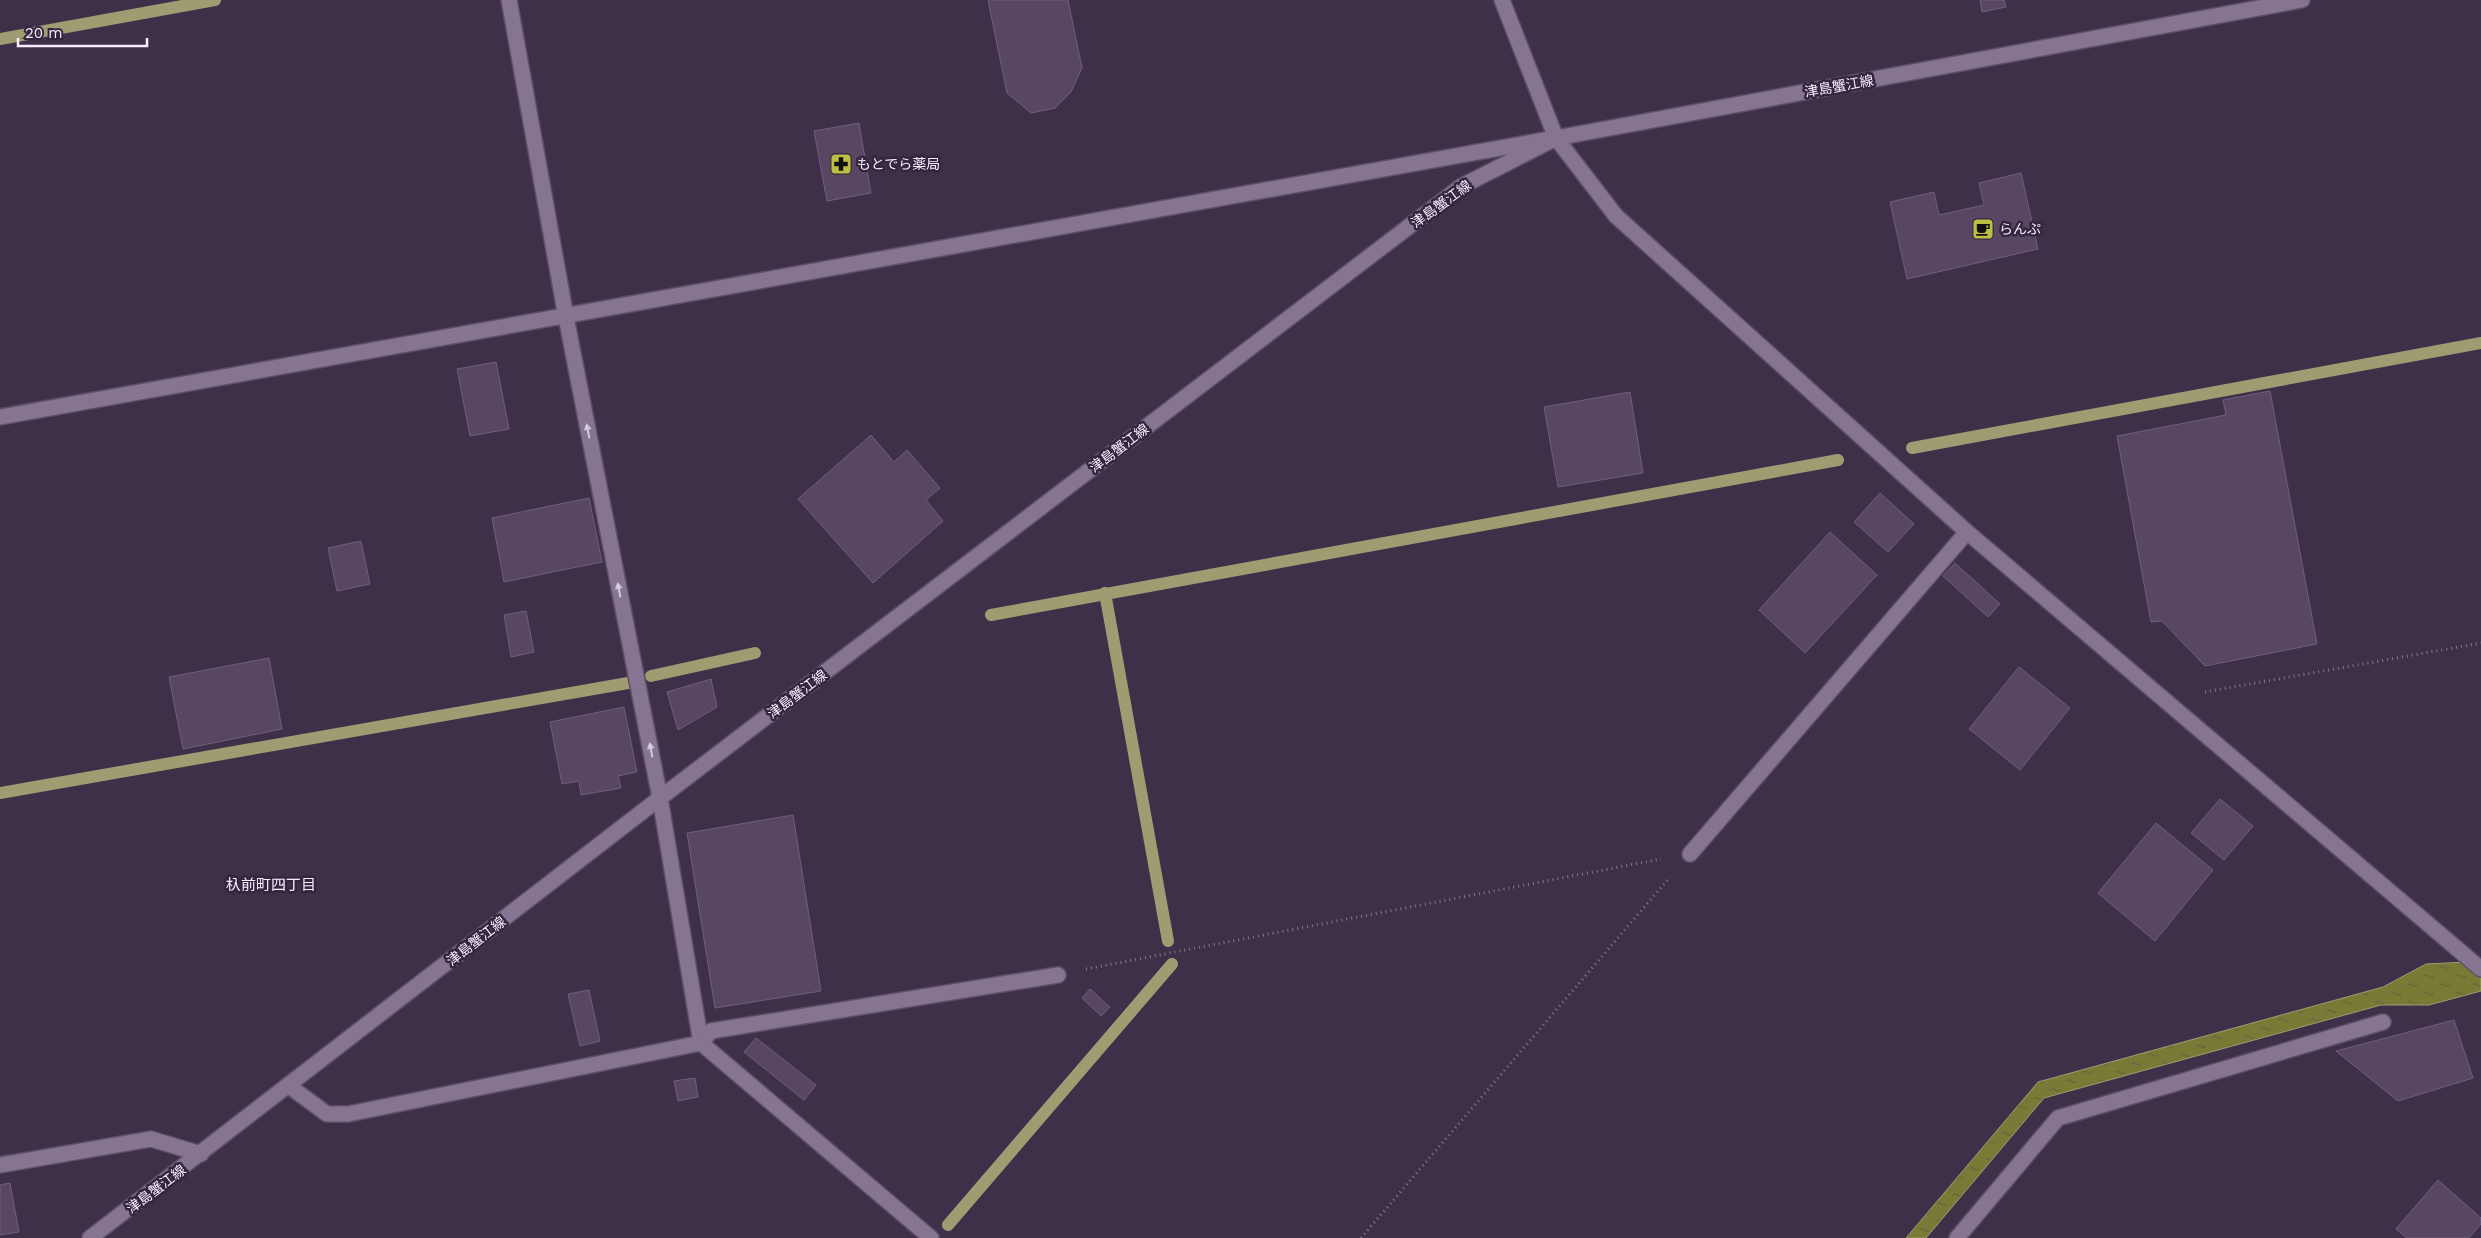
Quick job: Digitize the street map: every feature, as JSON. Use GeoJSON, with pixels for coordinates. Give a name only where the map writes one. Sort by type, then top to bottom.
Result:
{"type":"FeatureCollection","features":[{"type":"Feature","properties":{"kind":"street"},"geometry":{"type":"LineString","coordinates":[[509,0],[566,317],[660,798],[701,1043],[931,1238]]}},
{"type":"Feature","properties":{"kind":"street"},"geometry":{"type":"LineString","coordinates":[[1502,0],[1556,138],[1616,216],[1967,532],[2481,969]]}},
{"type":"Feature","properties":{"kind":"street","name":"津島蟹江線"},"geometry":{"type":"LineString","coordinates":[[90,1238],[660,798],[1462,186],[1556,138],[2302,0]]}},
{"type":"Feature","properties":{"kind":"street"},"geometry":{"type":"LineString","coordinates":[[0,417],[1556,138]]}},
{"type":"Feature","properties":{"kind":"street"},"geometry":{"type":"LineString","coordinates":[[1690,854],[1967,532]]}},
{"type":"Feature","properties":{"kind":"street"},"geometry":{"type":"LineString","coordinates":[[289,1086],[327,1114],[348,1114],[701,1043],[711,1031],[1058,975]]}},
{"type":"Feature","properties":{"kind":"street"},"geometry":{"type":"LineString","coordinates":[[1957,1238],[2058,1118],[2383,1022]]}},
{"type":"Feature","properties":{"kind":"street"},"geometry":{"type":"LineString","coordinates":[[0,1165],[151,1139],[201,1154]]}},
{"type":"Feature","properties":{"kind":"path"},"geometry":{"type":"LineString","coordinates":[[2164,699],[2481,643]]}},
{"type":"Feature","properties":{"kind":"path"},"geometry":{"type":"LineString","coordinates":[[1058,975],[1690,854]]}},
{"type":"Feature","properties":{"kind":"path"},"geometry":{"type":"LineString","coordinates":[[1361,1238],[1690,854]]}},
{"type":"Feature","properties":{"kind":"water"},"geometry":{"type":"Polygon","coordinates":[[[2481,959],[2481,991],[2429,1005],[2381,1005],[2044,1098],[1926,1238],[1906,1238],[2038,1082],[2383,987],[2426,964],[2467,962],[2481,959]]]}},
{"type":"Feature","properties":{"kind":"building"},"geometry":{"type":"Polygon","coordinates":[[[988,0],[1068,0],[1082,68],[1071,92],[1055,108],[1031,113],[1007,93],[988,0]]]}},
{"type":"Feature","properties":{"kind":"building"},"geometry":{"type":"Polygon","coordinates":[[[1980,0],[2004,0],[2006,7],[1982,12],[1980,0]]]}},
{"type":"Feature","properties":{"kind":"building"},"geometry":{"type":"Polygon","coordinates":[[[859,123],[871,193],[827,201],[814,131],[859,123]]]}},
{"type":"Feature","properties":{"kind":"building"},"geometry":{"type":"Polygon","coordinates":[[[2021,173],[2038,249],[1907,279],[1890,202],[1934,192],[1939,215],[1984,205],[1979,183],[2021,173]]]}},
{"type":"Feature","properties":{"kind":"building"},"geometry":{"type":"Polygon","coordinates":[[[496,362],[509,429],[470,436],[457,369],[496,362]]]}},
{"type":"Feature","properties":{"kind":"building"},"geometry":{"type":"Polygon","coordinates":[[[2270,391],[2317,644],[2205,666],[2162,621],[2151,622],[2117,436],[2226,415],[2223,400],[2270,391]]]}},
{"type":"Feature","properties":{"kind":"building"},"geometry":{"type":"Polygon","coordinates":[[[1630,392],[1643,473],[1558,487],[1544,407],[1630,392]]]}},
{"type":"Feature","properties":{"kind":"building"},"geometry":{"type":"Polygon","coordinates":[[[871,435],[894,462],[907,450],[940,488],[926,500],[943,521],[873,583],[798,499],[871,435]]]}},
{"type":"Feature","properties":{"kind":"building"},"geometry":{"type":"Polygon","coordinates":[[[1880,493],[1914,524],[1888,552],[1854,522],[1880,493]]]}},
{"type":"Feature","properties":{"kind":"building"},"geometry":{"type":"Polygon","coordinates":[[[589,498],[602,562],[504,582],[492,518],[589,498]]]}},
{"type":"Feature","properties":{"kind":"building"},"geometry":{"type":"Polygon","coordinates":[[[1830,532],[1877,575],[1805,653],[1759,610],[1830,532]]]}},
{"type":"Feature","properties":{"kind":"building"},"geometry":{"type":"Polygon","coordinates":[[[361,541],[370,584],[337,591],[328,548],[361,541]]]}},
{"type":"Feature","properties":{"kind":"building"},"geometry":{"type":"Polygon","coordinates":[[[1955,563],[2000,604],[1988,617],[1943,576],[1955,563]]]}},
{"type":"Feature","properties":{"kind":"building"},"geometry":{"type":"Polygon","coordinates":[[[526,611],[534,652],[511,657],[504,615],[526,611]]]}},
{"type":"Feature","properties":{"kind":"building"},"geometry":{"type":"Polygon","coordinates":[[[269,658],[282,729],[183,749],[169,677],[269,658]]]}},
{"type":"Feature","properties":{"kind":"building"},"geometry":{"type":"Polygon","coordinates":[[[2019,667],[2070,708],[2020,770],[1969,729],[2019,667]]]}},
{"type":"Feature","properties":{"kind":"building"},"geometry":{"type":"Polygon","coordinates":[[[711,679],[717,707],[678,730],[667,692],[711,679]]]}},
{"type":"Feature","properties":{"kind":"building"},"geometry":{"type":"Polygon","coordinates":[[[624,707],[637,772],[618,776],[621,788],[581,795],[579,781],[562,784],[550,722],[624,707]]]}},
{"type":"Feature","properties":{"kind":"building"},"geometry":{"type":"Polygon","coordinates":[[[2220,799],[2253,826],[2224,860],[2191,833],[2220,799]]]}},
{"type":"Feature","properties":{"kind":"building"},"geometry":{"type":"Polygon","coordinates":[[[793,815],[821,991],[715,1008],[687,833],[793,815]]]}},
{"type":"Feature","properties":{"kind":"building"},"geometry":{"type":"Polygon","coordinates":[[[2156,823],[2213,870],[2155,941],[2098,893],[2156,823]]]}},
{"type":"Feature","properties":{"kind":"building"},"geometry":{"type":"Polygon","coordinates":[[[1090,989],[1110,1007],[1101,1016],[1082,998],[1090,989]]]}},
{"type":"Feature","properties":{"kind":"building"},"geometry":{"type":"Polygon","coordinates":[[[589,990],[600,1041],[580,1046],[568,994],[589,990]]]}},
{"type":"Feature","properties":{"kind":"building"},"geometry":{"type":"Polygon","coordinates":[[[2454,1020],[2473,1078],[2398,1101],[2336,1051],[2454,1020]]]}},
{"type":"Feature","properties":{"kind":"building"},"geometry":{"type":"Polygon","coordinates":[[[756,1038],[816,1085],[804,1100],[744,1052],[756,1038]]]}},
{"type":"Feature","properties":{"kind":"building"},"geometry":{"type":"Polygon","coordinates":[[[695,1078],[698,1097],[678,1101],[674,1081],[695,1078]]]}},
{"type":"Feature","properties":{"kind":"building"},"geometry":{"type":"Polygon","coordinates":[[[2438,1180],[2481,1218],[2481,1224],[2469,1238],[2407,1238],[2396,1229],[2438,1180]]]}},
{"type":"Feature","properties":{"kind":"building"},"geometry":{"type":"Polygon","coordinates":[[[10,1183],[19,1232],[0,1235],[0,1185],[10,1183]]]}},
{"type":"Feature","properties":{"kind":"waterway"},"geometry":{"type":"LineString","coordinates":[[0,39],[215,0]]}},
{"type":"Feature","properties":{"kind":"waterway"},"geometry":{"type":"LineString","coordinates":[[1912,448],[2481,343]]}},
{"type":"Feature","properties":{"kind":"waterway"},"geometry":{"type":"LineString","coordinates":[[991,615],[1838,460]]}},
{"type":"Feature","properties":{"kind":"waterway"},"geometry":{"type":"LineString","coordinates":[[1105,593],[1168,941]]}},
{"type":"Feature","properties":{"kind":"waterway"},"geometry":{"type":"LineString","coordinates":[[651,676],[755,653]]}},
{"type":"Feature","properties":{"kind":"waterway"},"geometry":{"type":"LineString","coordinates":[[0,793],[628,683]]}},
{"type":"Feature","properties":{"kind":"waterway"},"geometry":{"type":"LineString","coordinates":[[948,1225],[1172,964]]}},
{"type":"Feature","properties":{"kind":"place","name":"もとでら薬局"},"geometry":{"type":"Point","coordinates":[841,164]}},
{"type":"Feature","properties":{"kind":"place","name":"らんぷ"},"geometry":{"type":"Point","coordinates":[1983,229]}},
{"type":"Feature","properties":{"kind":"district","name":"杁前町四丁目"},"geometry":{"type":"Point","coordinates":[271,885]}}]}
